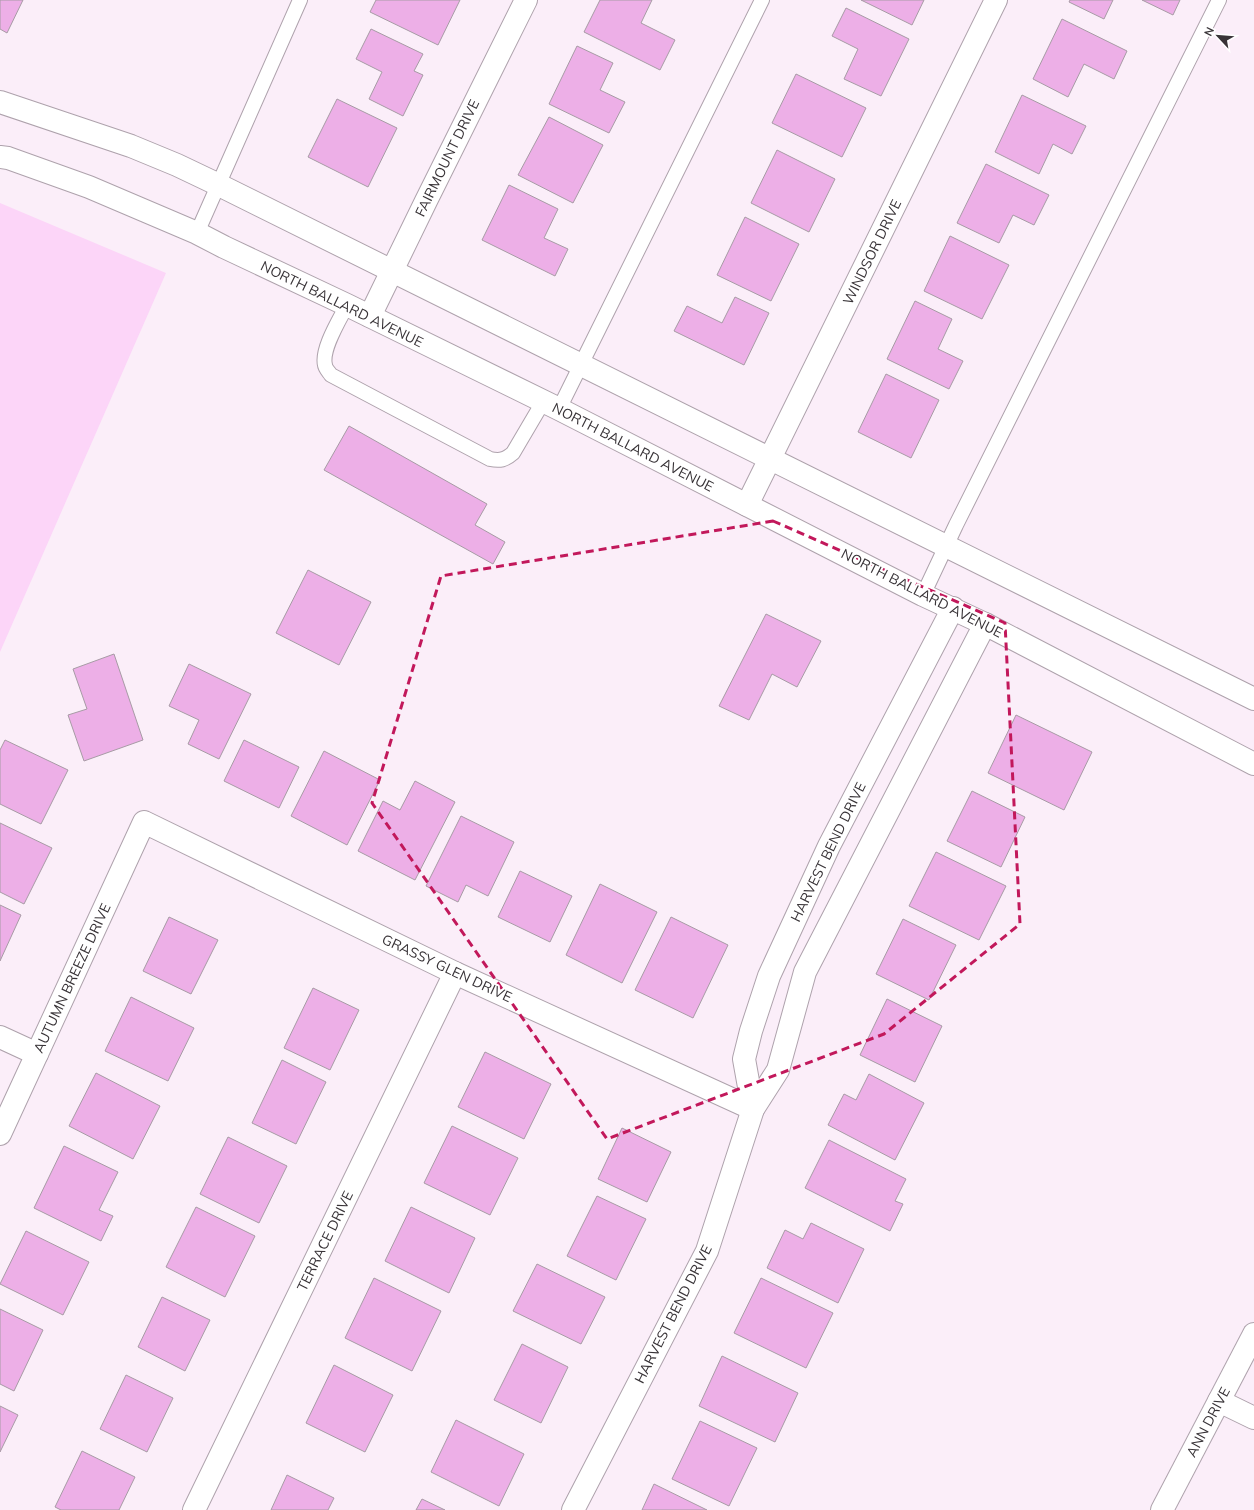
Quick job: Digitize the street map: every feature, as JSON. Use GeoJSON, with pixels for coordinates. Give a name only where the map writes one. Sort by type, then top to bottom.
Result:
{"type":"FeatureCollection","features":[{"type":"Feature","properties":{"kind":"street","name":"FAIRMOUNT DRIVE"},"geometry":{"type":"LineString","coordinates":[[370,316],[526,0]]}},
{"type":"Feature","properties":{"kind":"street","name":"WINDSOR DRIVE"},"geometry":{"type":"LineString","coordinates":[[747,505],[996,0]]}},
{"type":"Feature","properties":{"kind":"street"},"geometry":{"type":"LineString","coordinates":[[0,102],[131,146],[219,185],[947,545],[1254,699]]}},
{"type":"Feature","properties":{"kind":"street","name":"NORTH BALLARD AVENUE"},"geometry":{"type":"LineString","coordinates":[[0,157],[8,158],[89,187],[197,233],[370,316],[551,405],[923,595],[985,624],[1254,764]]}},
{"type":"Feature","properties":{"kind":"street","name":"HARVEST BEND DRIVE"},"geometry":{"type":"LineString","coordinates":[[753,1109],[744,1059],[751,1031],[769,976],[829,846],[952,608]]}},
{"type":"Feature","properties":{"kind":"street","name":"HARVEST BEND DRIVE"},"geometry":{"type":"LineString","coordinates":[[573,1510],[707,1251],[753,1109],[778,1070],[805,972],[985,624]]}},
{"type":"Feature","properties":{"kind":"street","name":"GRASSY GLEN DRIVE"},"geometry":{"type":"LineString","coordinates":[[144,822],[455,973],[753,1109]]}},
{"type":"Feature","properties":{"kind":"street","name":"AUTUMN BREEZE DRIVE"},"geometry":{"type":"LineString","coordinates":[[0,1134],[144,822]]}},
{"type":"Feature","properties":{"kind":"street","name":"TERRACE DRIVE"},"geometry":{"type":"LineString","coordinates":[[194,1510],[455,973]]}},
{"type":"Feature","properties":{"kind":"street"},"geometry":{"type":"LineString","coordinates":[[0,1037],[37,1054]]}},
{"type":"Feature","properties":{"kind":"street","name":"ANN DRIVE"},"geometry":{"type":"LineString","coordinates":[[1162,1510],[1254,1334]]}},
{"type":"Feature","properties":{"kind":"street"},"geometry":{"type":"LineString","coordinates":[[1219,1401],[1254,1418]]}},
{"type":"Feature","properties":{"kind":"lane"},"geometry":{"type":"LineString","coordinates":[[197,233],[300,0]]}},
{"type":"Feature","properties":{"kind":"lane"},"geometry":{"type":"LineString","coordinates":[[347,305],[330,340],[326,352],[324,365],[331,376],[490,459],[498,461],[506,460],[551,405],[581,364],[762,0]]}},
{"type":"Feature","properties":{"kind":"lane"},"geometry":{"type":"LineString","coordinates":[[923,595],[1219,0]]}},
{"type":"Feature","properties":{"kind":"highlighted area"},"geometry":{"type":"Polygon","coordinates":[[[773,521],[1005,623],[1020,924],[884,1034],[607,1139],[372,803],[441,576],[773,521]]]}},
{"type":"Feature","properties":{"kind":"shaded area"},"geometry":{"type":"Polygon","coordinates":[[[0,203],[166,273],[0,652],[0,203]]]}},
{"type":"Feature","properties":{"kind":"building"},"geometry":{"type":"Polygon","coordinates":[[[0,0],[23,0],[7,33],[0,29],[0,0]]]}},
{"type":"Feature","properties":{"kind":"building"},"geometry":{"type":"Polygon","coordinates":[[[376,0],[460,0],[438,45],[370,12],[376,0]]]}},
{"type":"Feature","properties":{"kind":"building"},"geometry":{"type":"Polygon","coordinates":[[[600,0],[652,0],[641,23],[675,40],[660,70],[584,32],[600,0]]]}},
{"type":"Feature","properties":{"kind":"building"},"geometry":{"type":"Polygon","coordinates":[[[861,0],[924,0],[912,25],[861,0]]]}},
{"type":"Feature","properties":{"kind":"building"},"geometry":{"type":"Polygon","coordinates":[[[1070,0],[1113,0],[1104,19],[1069,2],[1070,0]]]}},
{"type":"Feature","properties":{"kind":"building"},"geometry":{"type":"Polygon","coordinates":[[[1142,0],[1180,0],[1173,15],[1142,0]]]}},
{"type":"Feature","properties":{"kind":"building"},"geometry":{"type":"Polygon","coordinates":[[[846,8],[909,39],[881,96],[844,79],[858,49],[832,36],[846,8]]]}},
{"type":"Feature","properties":{"kind":"building"},"geometry":{"type":"Polygon","coordinates":[[[1062,19],[1127,51],[1114,79],[1084,64],[1068,97],[1033,79],[1062,19]]]}},
{"type":"Feature","properties":{"kind":"building"},"geometry":{"type":"Polygon","coordinates":[[[371,29],[423,54],[414,71],[423,75],[403,116],[369,99],[382,72],[356,59],[371,29]]]}},
{"type":"Feature","properties":{"kind":"building"},"geometry":{"type":"Polygon","coordinates":[[[577,46],[613,63],[600,90],[625,102],[609,133],[549,104],[577,46]]]}},
{"type":"Feature","properties":{"kind":"building"},"geometry":{"type":"Polygon","coordinates":[[[796,74],[866,108],[842,157],[772,123],[796,74]]]}},
{"type":"Feature","properties":{"kind":"building"},"geometry":{"type":"Polygon","coordinates":[[[1022,95],[1086,126],[1072,154],[1053,144],[1039,174],[995,152],[1022,95]]]}},
{"type":"Feature","properties":{"kind":"building"},"geometry":{"type":"Polygon","coordinates":[[[337,99],[397,128],[368,187],[308,157],[337,99]]]}},
{"type":"Feature","properties":{"kind":"building"},"geometry":{"type":"Polygon","coordinates":[[[549,117],[603,145],[573,203],[518,175],[549,117]]]}},
{"type":"Feature","properties":{"kind":"building"},"geometry":{"type":"Polygon","coordinates":[[[777,150],[835,179],[809,232],[751,203],[777,150]]]}},
{"type":"Feature","properties":{"kind":"building"},"geometry":{"type":"Polygon","coordinates":[[[986,164],[1049,195],[1034,225],[1013,215],[999,243],[957,223],[986,164]]]}},
{"type":"Feature","properties":{"kind":"building"},"geometry":{"type":"Polygon","coordinates":[[[509,185],[558,209],[544,238],[568,249],[555,276],[482,240],[509,185]]]}},
{"type":"Feature","properties":{"kind":"building"},"geometry":{"type":"Polygon","coordinates":[[[745,217],[799,244],[771,301],[717,275],[745,217]]]}},
{"type":"Feature","properties":{"kind":"building"},"geometry":{"type":"Polygon","coordinates":[[[950,236],[1009,265],[982,319],[924,291],[950,236]]]}},
{"type":"Feature","properties":{"kind":"building"},"geometry":{"type":"Polygon","coordinates":[[[735,297],[769,313],[744,365],[674,331],[687,306],[722,323],[735,297]]]}},
{"type":"Feature","properties":{"kind":"building"},"geometry":{"type":"Polygon","coordinates":[[[915,301],[952,319],[938,349],[963,361],[949,389],[887,359],[915,301]]]}},
{"type":"Feature","properties":{"kind":"building"},"geometry":{"type":"Polygon","coordinates":[[[886,374],[939,400],[911,458],[858,432],[886,374]]]}},
{"type":"Feature","properties":{"kind":"building"},"geometry":{"type":"Polygon","coordinates":[[[349,426],[487,504],[475,525],[505,542],[493,564],[324,470],[349,426]]]}},
{"type":"Feature","properties":{"kind":"building"},"geometry":{"type":"Polygon","coordinates":[[[308,570],[371,602],[339,665],[276,633],[308,570]]]}},
{"type":"Feature","properties":{"kind":"building"},"geometry":{"type":"Polygon","coordinates":[[[766,614],[821,641],[797,687],[772,674],[749,720],[719,706],[766,614]]]}},
{"type":"Feature","properties":{"kind":"building"},"geometry":{"type":"Polygon","coordinates":[[[114,654],[143,740],[84,761],[68,715],[87,709],[73,669],[114,654]]]}},
{"type":"Feature","properties":{"kind":"building"},"geometry":{"type":"Polygon","coordinates":[[[189,664],[251,694],[219,759],[188,744],[199,720],[169,706],[189,664]]]}},
{"type":"Feature","properties":{"kind":"building"},"geometry":{"type":"Polygon","coordinates":[[[1016,715],[1092,752],[1064,810],[988,773],[1016,715]]]}},
{"type":"Feature","properties":{"kind":"building"},"geometry":{"type":"Polygon","coordinates":[[[5,740],[68,770],[41,824],[0,804],[0,750],[5,740]]]}},
{"type":"Feature","properties":{"kind":"building"},"geometry":{"type":"Polygon","coordinates":[[[244,740],[299,767],[279,808],[224,781],[244,740]]]}},
{"type":"Feature","properties":{"kind":"building"},"geometry":{"type":"Polygon","coordinates":[[[324,751],[380,780],[347,845],[291,816],[324,751]]]}},
{"type":"Feature","properties":{"kind":"building"},"geometry":{"type":"Polygon","coordinates":[[[415,781],[455,802],[415,880],[358,851],[383,801],[400,810],[415,781]]]}},
{"type":"Feature","properties":{"kind":"building"},"geometry":{"type":"Polygon","coordinates":[[[972,791],[1025,817],[1001,867],[947,841],[972,791]]]}},
{"type":"Feature","properties":{"kind":"building"},"geometry":{"type":"Polygon","coordinates":[[[461,816],[514,842],[488,896],[466,885],[458,902],[426,886],[461,816]]]}},
{"type":"Feature","properties":{"kind":"building"},"geometry":{"type":"Polygon","coordinates":[[[0,823],[52,848],[24,904],[0,892],[0,823]]]}},
{"type":"Feature","properties":{"kind":"building"},"geometry":{"type":"Polygon","coordinates":[[[936,852],[1006,886],[979,940],[909,906],[936,852]]]}},
{"type":"Feature","properties":{"kind":"building"},"geometry":{"type":"Polygon","coordinates":[[[520,871],[572,896],[550,942],[498,917],[520,871]]]}},
{"type":"Feature","properties":{"kind":"building"},"geometry":{"type":"Polygon","coordinates":[[[600,884],[657,912],[622,983],[566,955],[600,884]]]}},
{"type":"Feature","properties":{"kind":"building"},"geometry":{"type":"Polygon","coordinates":[[[0,905],[21,915],[0,961],[0,905]]]}},
{"type":"Feature","properties":{"kind":"building"},"geometry":{"type":"Polygon","coordinates":[[[169,917],[218,940],[191,994],[143,971],[169,917]]]}},
{"type":"Feature","properties":{"kind":"building"},"geometry":{"type":"Polygon","coordinates":[[[671,917],[728,945],[693,1018],[635,990],[671,917]]]}},
{"type":"Feature","properties":{"kind":"building"},"geometry":{"type":"Polygon","coordinates":[[[903,919],[956,945],[929,1000],[876,974],[903,919]]]}},
{"type":"Feature","properties":{"kind":"building"},"geometry":{"type":"Polygon","coordinates":[[[313,988],[359,1010],[330,1070],[284,1048],[313,988]]]}},
{"type":"Feature","properties":{"kind":"building"},"geometry":{"type":"Polygon","coordinates":[[[131,997],[194,1028],[168,1081],[105,1051],[131,997]]]}},
{"type":"Feature","properties":{"kind":"building"},"geometry":{"type":"Polygon","coordinates":[[[887,999],[942,1026],[915,1082],[860,1055],[887,999]]]}},
{"type":"Feature","properties":{"kind":"building"},"geometry":{"type":"Polygon","coordinates":[[[485,1052],[551,1084],[524,1139],[458,1107],[485,1052]]]}},
{"type":"Feature","properties":{"kind":"building"},"geometry":{"type":"Polygon","coordinates":[[[282,1060],[326,1082],[296,1144],[252,1123],[282,1060]]]}},
{"type":"Feature","properties":{"kind":"building"},"geometry":{"type":"Polygon","coordinates":[[[96,1073],[160,1106],[133,1159],[69,1126],[96,1073]]]}},
{"type":"Feature","properties":{"kind":"building"},"geometry":{"type":"Polygon","coordinates":[[[869,1074],[924,1103],[895,1160],[828,1125],[844,1094],[856,1100],[869,1074]]]}},
{"type":"Feature","properties":{"kind":"building"},"geometry":{"type":"Polygon","coordinates":[[[452,1126],[518,1158],[490,1215],[424,1183],[452,1126]]]}},
{"type":"Feature","properties":{"kind":"building"},"geometry":{"type":"Polygon","coordinates":[[[622,1128],[671,1152],[647,1202],[598,1179],[622,1128]]]}},
{"type":"Feature","properties":{"kind":"building"},"geometry":{"type":"Polygon","coordinates":[[[228,1137],[287,1166],[259,1223],[200,1194],[228,1137]]]}},
{"type":"Feature","properties":{"kind":"building"},"geometry":{"type":"Polygon","coordinates":[[[829,1140],[906,1179],[895,1201],[903,1204],[890,1231],[805,1188],[829,1140]]]}},
{"type":"Feature","properties":{"kind":"building"},"geometry":{"type":"Polygon","coordinates":[[[64,1146],[118,1172],[99,1210],[113,1216],[101,1241],[34,1208],[64,1146]]]}},
{"type":"Feature","properties":{"kind":"building"},"geometry":{"type":"Polygon","coordinates":[[[597,1196],[646,1219],[616,1280],[567,1256],[597,1196]]]}},
{"type":"Feature","properties":{"kind":"building"},"geometry":{"type":"Polygon","coordinates":[[[196,1207],[255,1236],[225,1297],[166,1267],[196,1207]]]}},
{"type":"Feature","properties":{"kind":"building"},"geometry":{"type":"Polygon","coordinates":[[[411,1207],[475,1238],[449,1293],[385,1261],[411,1207]]]}},
{"type":"Feature","properties":{"kind":"building"},"geometry":{"type":"Polygon","coordinates":[[[811,1223],[864,1249],[838,1303],[767,1268],[785,1230],[803,1239],[811,1223]]]}},
{"type":"Feature","properties":{"kind":"building"},"geometry":{"type":"Polygon","coordinates":[[[26,1231],[89,1262],[63,1315],[0,1284],[26,1231]]]}},
{"type":"Feature","properties":{"kind":"building"},"geometry":{"type":"Polygon","coordinates":[[[537,1264],[605,1297],[581,1344],[513,1311],[537,1264]]]}},
{"type":"Feature","properties":{"kind":"building"},"geometry":{"type":"Polygon","coordinates":[[[374,1278],[441,1311],[412,1371],[345,1338],[374,1278]]]}},
{"type":"Feature","properties":{"kind":"building"},"geometry":{"type":"Polygon","coordinates":[[[761,1278],[833,1313],[806,1368],[734,1333],[761,1278]]]}},
{"type":"Feature","properties":{"kind":"building"},"geometry":{"type":"Polygon","coordinates":[[[162,1297],[210,1320],[185,1371],[138,1347],[162,1297]]]}},
{"type":"Feature","properties":{"kind":"building"},"geometry":{"type":"Polygon","coordinates":[[[0,1309],[43,1330],[14,1391],[0,1384],[0,1309]]]}},
{"type":"Feature","properties":{"kind":"building"},"geometry":{"type":"Polygon","coordinates":[[[522,1344],[568,1367],[541,1423],[494,1400],[522,1344]]]}},
{"type":"Feature","properties":{"kind":"building"},"geometry":{"type":"Polygon","coordinates":[[[722,1356],[798,1393],[775,1442],[699,1406],[722,1356]]]}},
{"type":"Feature","properties":{"kind":"building"},"geometry":{"type":"Polygon","coordinates":[[[334,1365],[393,1395],[365,1452],[306,1423],[334,1365]]]}},
{"type":"Feature","properties":{"kind":"building"},"geometry":{"type":"Polygon","coordinates":[[[126,1375],[173,1398],[147,1452],[100,1429],[126,1375]]]}},
{"type":"Feature","properties":{"kind":"building"},"geometry":{"type":"Polygon","coordinates":[[[0,1406],[18,1415],[0,1452],[0,1406]]]}},
{"type":"Feature","properties":{"kind":"building"},"geometry":{"type":"Polygon","coordinates":[[[456,1420],[524,1454],[499,1506],[431,1472],[456,1420]]]}},
{"type":"Feature","properties":{"kind":"building"},"geometry":{"type":"Polygon","coordinates":[[[700,1421],[757,1448],[729,1506],[672,1479],[700,1421]]]}},
{"type":"Feature","properties":{"kind":"building"},"geometry":{"type":"Polygon","coordinates":[[[82,1451],[135,1477],[119,1510],[61,1510],[55,1507],[82,1451]]]}},
{"type":"Feature","properties":{"kind":"building"},"geometry":{"type":"Polygon","coordinates":[[[287,1475],[334,1498],[328,1510],[271,1510],[287,1475]]]}},
{"type":"Feature","properties":{"kind":"building"},"geometry":{"type":"Polygon","coordinates":[[[654,1484],[707,1510],[642,1510],[654,1484]]]}},
{"type":"Feature","properties":{"kind":"building"},"geometry":{"type":"Polygon","coordinates":[[[422,1499],[445,1510],[416,1510],[422,1499]]]}}]}
